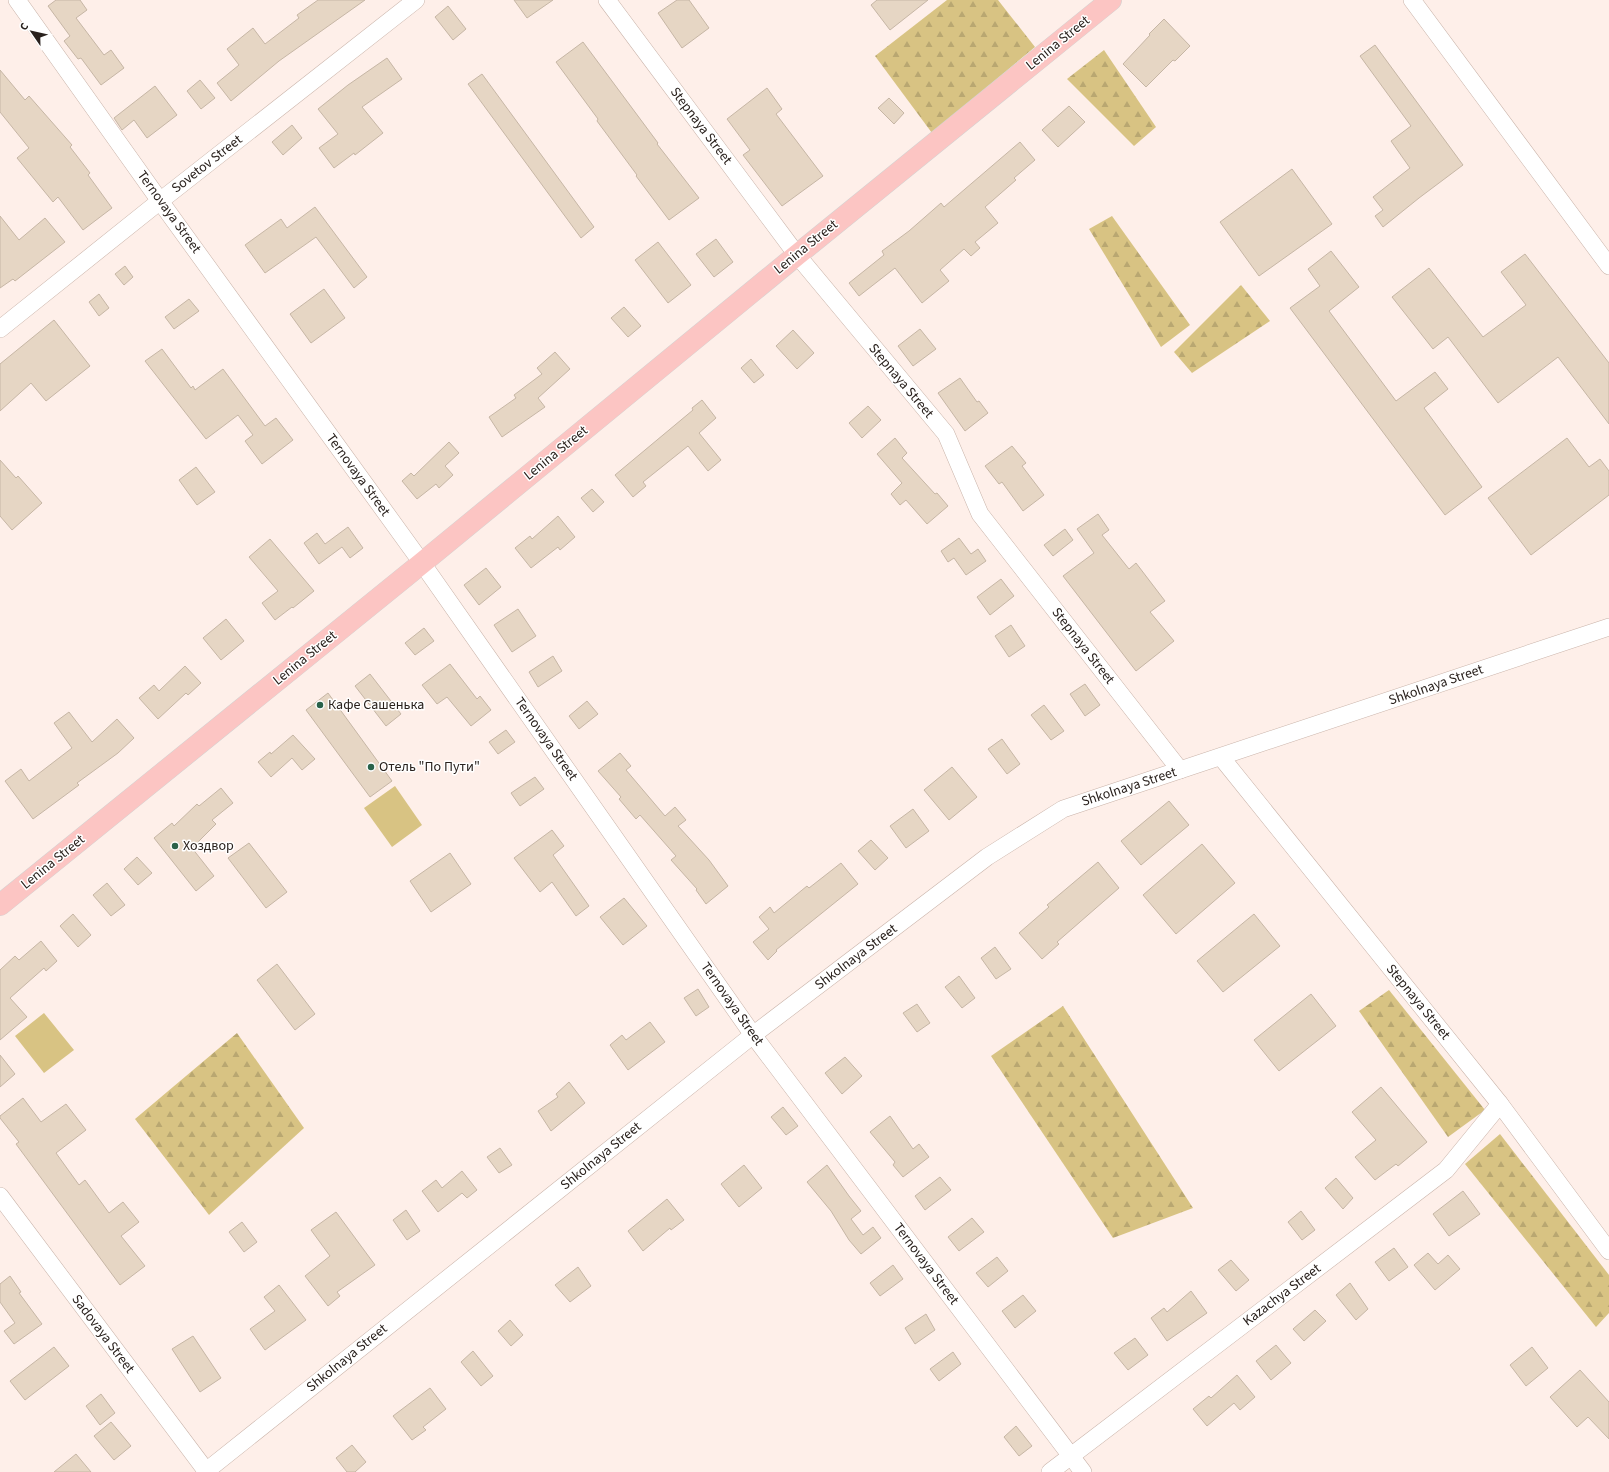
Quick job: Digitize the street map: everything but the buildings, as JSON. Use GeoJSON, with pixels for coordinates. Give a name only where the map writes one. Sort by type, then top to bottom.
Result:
{"type":"FeatureCollection","features":[{"type":"Feature","properties":{"kind":"main road","name":"Lenina Street"},"geometry":{"type":"LineString","coordinates":[[0,905],[422,563],[797,255],[1111,0]]}},
{"type":"Feature","properties":{"kind":"street","name":"Ternovaya Street"},"geometry":{"type":"LineString","coordinates":[[17,0],[160,201],[422,563],[753,1035],[1083,1472]]}},
{"type":"Feature","properties":{"kind":"street","name":"Sovetov Street"},"geometry":{"type":"LineString","coordinates":[[0,329],[416,0]]}},
{"type":"Feature","properties":{"kind":"street","name":"Stepnaya Street"},"geometry":{"type":"LineString","coordinates":[[607,0],[797,255],[946,434],[980,514],[1180,770]]}},
{"type":"Feature","properties":{"kind":"street"},"geometry":{"type":"LineString","coordinates":[[1412,0],[1609,266]]}},
{"type":"Feature","properties":{"kind":"street","name":"Shkolnaya Street"},"geometry":{"type":"LineString","coordinates":[[206,1472],[753,1035],[987,857],[1063,809],[1609,627]]}},
{"type":"Feature","properties":{"kind":"street","name":"Stepnaya Street"},"geometry":{"type":"LineString","coordinates":[[1221,757],[1500,1104],[1609,1251]]}},
{"type":"Feature","properties":{"kind":"street","name":"Kazachya Street"},"geometry":{"type":"LineString","coordinates":[[1050,1472],[1446,1170],[1500,1104]]}},
{"type":"Feature","properties":{"kind":"street","name":"Sadovaya Street"},"geometry":{"type":"LineString","coordinates":[[0,1196],[206,1472]]}},
{"type":"Feature","properties":{"kind":"green space"},"geometry":{"type":"Polygon","coordinates":[[[947,0],[998,0],[1035,47],[932,133],[875,56],[947,0]]]}},
{"type":"Feature","properties":{"kind":"green space"},"geometry":{"type":"Polygon","coordinates":[[[1104,50],[1156,127],[1134,146],[1067,79],[1104,50]]]}},
{"type":"Feature","properties":{"kind":"green space"},"geometry":{"type":"Polygon","coordinates":[[[1112,216],[1190,325],[1161,347],[1089,229],[1112,216]]]}},
{"type":"Feature","properties":{"kind":"green space"},"geometry":{"type":"Polygon","coordinates":[[[1241,285],[1270,321],[1192,373],[1174,352],[1241,285]]]}},
{"type":"Feature","properties":{"kind":"green space"},"geometry":{"type":"Polygon","coordinates":[[[395,786],[422,825],[392,847],[364,808],[395,786]]]}},
{"type":"Feature","properties":{"kind":"green space"},"geometry":{"type":"Polygon","coordinates":[[[1389,990],[1485,1110],[1448,1137],[1359,1011],[1389,990]]]}},
{"type":"Feature","properties":{"kind":"green space"},"geometry":{"type":"Polygon","coordinates":[[[1063,1006],[1193,1208],[1113,1238],[991,1056],[1063,1006]]]}},
{"type":"Feature","properties":{"kind":"green space"},"geometry":{"type":"Polygon","coordinates":[[[44,1013],[74,1050],[44,1073],[15,1036],[44,1013]]]}},
{"type":"Feature","properties":{"kind":"green space"},"geometry":{"type":"Polygon","coordinates":[[[237,1033],[304,1128],[209,1215],[135,1119],[237,1033]]]}},
{"type":"Feature","properties":{"kind":"green space"},"geometry":{"type":"Polygon","coordinates":[[[1500,1134],[1609,1275],[1609,1313],[1596,1327],[1465,1164],[1500,1134]]]}},
{"type":"Feature","properties":{"kind":"place","name":"Кафе Сашенька"},"geometry":{"type":"Point","coordinates":[320,705]}},
{"type":"Feature","properties":{"kind":"place","name":"Отель \"По Пути\""},"geometry":{"type":"Point","coordinates":[371,767]}},
{"type":"Feature","properties":{"kind":"place","name":"Хоздвор"},"geometry":{"type":"Point","coordinates":[175,846]}}]}
